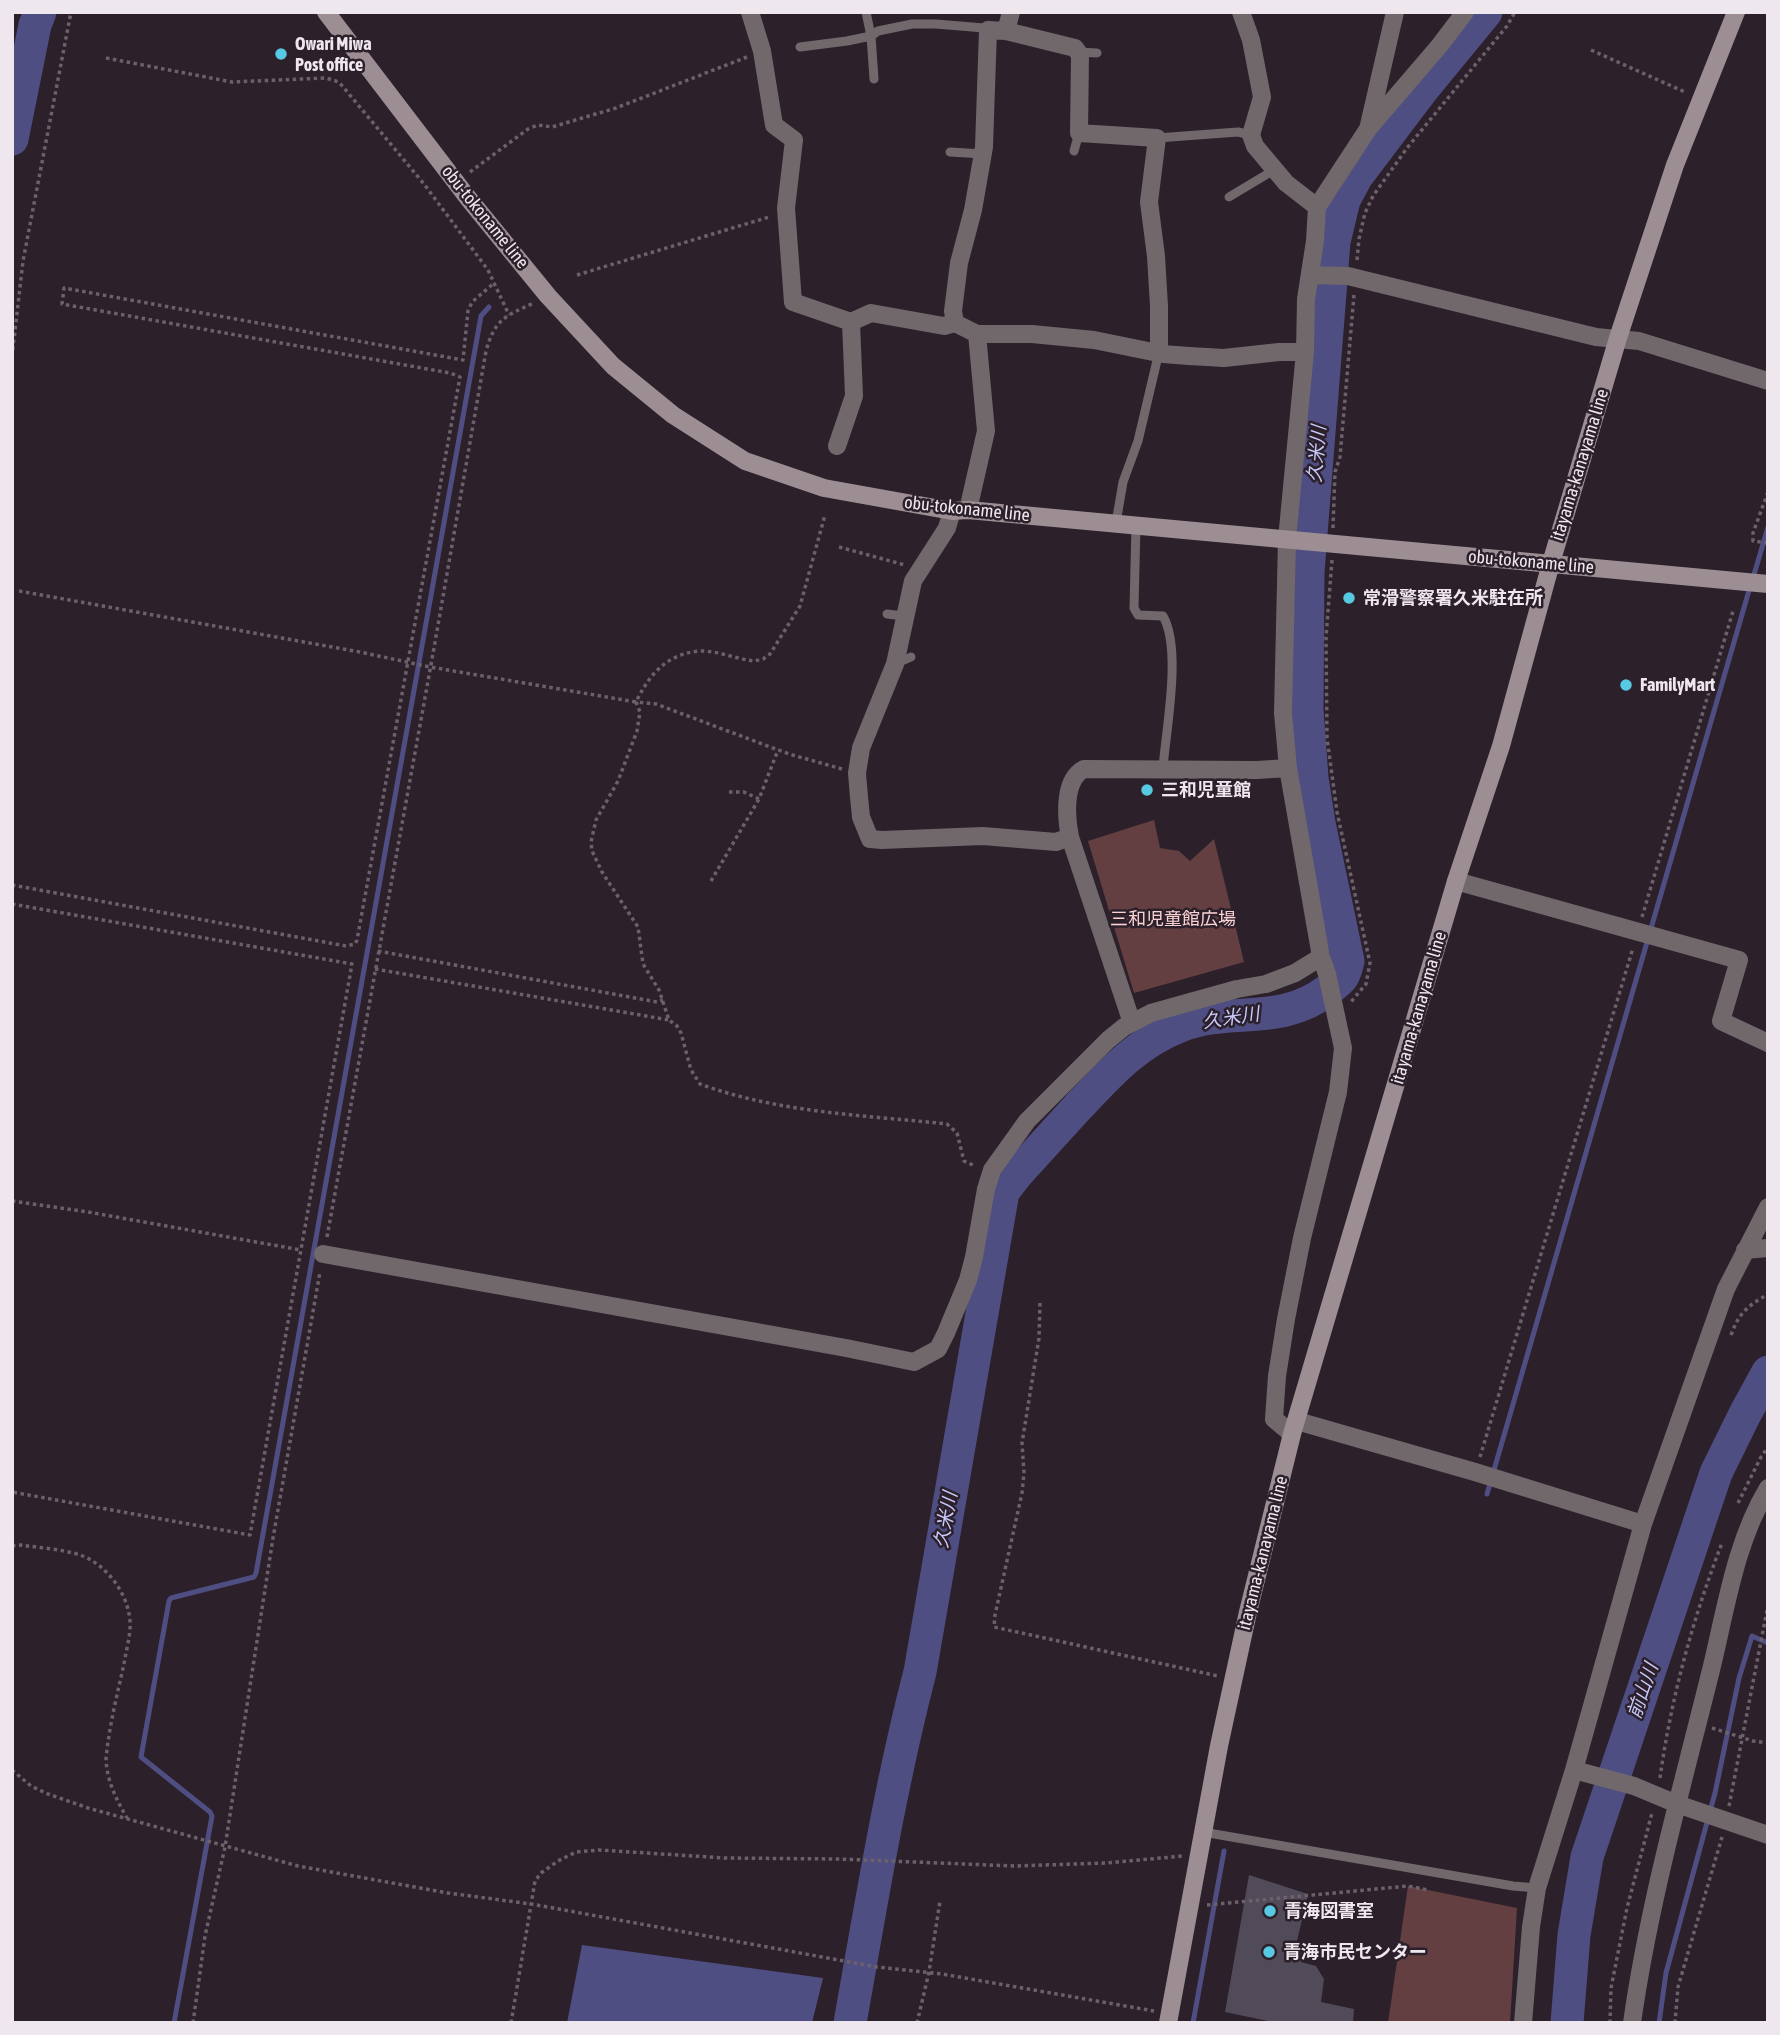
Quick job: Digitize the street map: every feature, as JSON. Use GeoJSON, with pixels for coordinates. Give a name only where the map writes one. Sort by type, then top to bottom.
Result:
{"type":"FeatureCollection","features":[{"type":"Feature","properties":{"kind":"main road","name":"obu-tokoname line"},"geometry":{"type":"LineString","coordinates":[[326,12],[457,183],[548,296],[613,366],[673,415],[745,461],[824,488],[960,510],[1768,584]]}},
{"type":"Feature","properties":{"kind":"main road","name":"itayama-kanayama line"},"geometry":{"type":"LineString","coordinates":[[1169,2018],[1233,1680],[1294,1428],[1456,881],[1501,747],[1551,564],[1618,338],[1675,165],[1736,12]]}},
{"type":"Feature","properties":{"kind":"street"},"geometry":{"type":"LineString","coordinates":[[750,12],[762,51],[774,124],[794,140],[787,213],[793,302],[851,322],[871,313],[944,326],[955,323],[977,334],[1058,336],[1189,356],[1224,358],[1305,352]]}},
{"type":"Feature","properties":{"kind":"street"},"geometry":{"type":"LineString","coordinates":[[1006,31],[1010,12]]}},
{"type":"Feature","properties":{"kind":"street"},"geometry":{"type":"LineString","coordinates":[[1241,12],[1251,40],[1262,97],[1251,135],[1255,146],[1286,183],[1317,207]]}},
{"type":"Feature","properties":{"kind":"street"},"geometry":{"type":"LineString","coordinates":[[1368,129],[1395,12]]}},
{"type":"Feature","properties":{"kind":"street"},"geometry":{"type":"LineString","coordinates":[[1465,12],[1368,129],[1317,207],[1314,275],[1306,299],[1305,352],[1287,539],[1283,713],[1288,768],[1321,957],[1343,1048],[1338,1092],[1302,1238],[1276,1376],[1274,1419],[1294,1428],[1475,1472],[1643,1524]]}},
{"type":"Feature","properties":{"kind":"street"},"geometry":{"type":"LineString","coordinates":[[955,323],[953,311],[958,272],[983,155],[988,30],[1006,31],[1075,48],[1078,52],[1079,133],[1157,138],[1149,202],[1157,269],[1159,352]]}},
{"type":"Feature","properties":{"kind":"street"},"geometry":{"type":"LineString","coordinates":[[1314,275],[1352,276],[1596,337],[1639,341],[1768,381]]}},
{"type":"Feature","properties":{"kind":"street"},"geometry":{"type":"LineString","coordinates":[[837,446],[854,396],[851,322]]}},
{"type":"Feature","properties":{"kind":"street"},"geometry":{"type":"LineString","coordinates":[[977,334],[986,431],[960,510],[920,568],[895,615],[903,661],[861,748],[858,773],[861,817],[870,839],[983,836],[1056,842],[1070,837]]}},
{"type":"Feature","properties":{"kind":"street"},"geometry":{"type":"LineString","coordinates":[[1132,1023],[1070,837],[1066,814],[1071,783],[1077,772],[1084,769],[1288,768]]}},
{"type":"Feature","properties":{"kind":"street"},"geometry":{"type":"LineString","coordinates":[[1456,881],[1739,960],[1721,1021],[1768,1044]]}},
{"type":"Feature","properties":{"kind":"street"},"geometry":{"type":"LineString","coordinates":[[324,1254],[914,1362],[938,1349],[962,1296],[974,1257],[992,1170],[1027,1121],[1108,1040],[1152,1013],[1237,989],[1266,984],[1295,973],[1321,957]]}},
{"type":"Feature","properties":{"kind":"street"},"geometry":{"type":"LineString","coordinates":[[1523,2023],[1537,1888],[1582,1772],[1643,1524],[1726,1289],[1768,1207]]}},
{"type":"Feature","properties":{"kind":"street"},"geometry":{"type":"LineString","coordinates":[[1745,1250],[1768,1248]]}},
{"type":"Feature","properties":{"kind":"street"},"geometry":{"type":"LineString","coordinates":[[1632,2023],[1640,1964],[1743,1542],[1760,1500],[1768,1488]]}},
{"type":"Feature","properties":{"kind":"street"},"geometry":{"type":"LineString","coordinates":[[1582,1772],[1634,1786],[1677,1804],[1768,1835]]}},
{"type":"Feature","properties":{"kind":"lane"},"geometry":{"type":"LineString","coordinates":[[866,12],[871,36],[874,79]]}},
{"type":"Feature","properties":{"kind":"lane"},"geometry":{"type":"LineString","coordinates":[[800,47],[847,41],[912,24],[988,30]]}},
{"type":"Feature","properties":{"kind":"lane"},"geometry":{"type":"LineString","coordinates":[[1078,52],[1097,53]]}},
{"type":"Feature","properties":{"kind":"lane"},"geometry":{"type":"LineString","coordinates":[[1157,138],[1238,132],[1251,135]]}},
{"type":"Feature","properties":{"kind":"lane"},"geometry":{"type":"LineString","coordinates":[[1074,151],[1079,133]]}},
{"type":"Feature","properties":{"kind":"lane"},"geometry":{"type":"LineString","coordinates":[[950,152],[983,155]]}},
{"type":"Feature","properties":{"kind":"lane"},"geometry":{"type":"LineString","coordinates":[[1230,197],[1274,170]]}},
{"type":"Feature","properties":{"kind":"lane"},"geometry":{"type":"LineString","coordinates":[[1116,523],[1123,482],[1138,441],[1159,352]]}},
{"type":"Feature","properties":{"kind":"lane"},"geometry":{"type":"LineString","coordinates":[[1136,525],[1134,608],[1138,615],[1163,616],[1168,624],[1171,640],[1163,768]]}},
{"type":"Feature","properties":{"kind":"lane"},"geometry":{"type":"LineString","coordinates":[[1203,1832],[1537,1888]]}},
{"type":"Feature","properties":{"kind":"path"},"geometry":{"type":"LineString","coordinates":[[12,357],[23,261],[71,12]]}},
{"type":"Feature","properties":{"kind":"path"},"geometry":{"type":"LineString","coordinates":[[1336,1013],[1344,1009],[1366,984],[1370,963],[1337,812],[1327,738],[1326,637],[1335,472],[1339,457],[1352,276],[1365,213],[1373,196],[1407,148],[1507,26],[1515,12]]}},
{"type":"Feature","properties":{"kind":"path"},"geometry":{"type":"LineString","coordinates":[[1591,50],[1702,99]]}},
{"type":"Feature","properties":{"kind":"path"},"geometry":{"type":"LineString","coordinates":[[457,183],[528,129],[538,125],[552,127],[616,108],[762,51]]}},
{"type":"Feature","properties":{"kind":"path"},"geometry":{"type":"LineString","coordinates":[[106,58],[232,82],[326,78],[340,82],[424,184],[488,270],[509,315]]}},
{"type":"Feature","properties":{"kind":"path"},"geometry":{"type":"LineString","coordinates":[[577,275],[787,213]]}},
{"type":"Feature","properties":{"kind":"path"},"geometry":{"type":"LineString","coordinates":[[12,885],[346,946],[355,944],[460,377],[450,373],[62,304],[64,288],[463,360],[468,311],[472,302],[494,283]]}},
{"type":"Feature","properties":{"kind":"path"},"geometry":{"type":"LineString","coordinates":[[193,2023],[205,1936],[225,1847],[270,1558],[486,351],[490,335],[498,322],[548,296]]}},
{"type":"Feature","properties":{"kind":"path"},"geometry":{"type":"LineString","coordinates":[[1768,492],[1753,533],[1753,541],[1768,543]]}},
{"type":"Feature","properties":{"kind":"path"},"geometry":{"type":"LineString","coordinates":[[668,1020],[659,990],[643,964],[638,927],[602,872],[592,851],[591,842],[596,820],[618,781],[637,731],[640,712],[636,702],[646,682],[659,668],[674,658],[702,651],[754,661],[770,654],[800,606],[825,515]]}},
{"type":"Feature","properties":{"kind":"path"},"geometry":{"type":"LineString","coordinates":[[839,547],[920,568]]}},
{"type":"Feature","properties":{"kind":"path"},"geometry":{"type":"LineString","coordinates":[[19,591],[430,667],[656,704],[778,750],[858,773]]}},
{"type":"Feature","properties":{"kind":"path"},"geometry":{"type":"LineString","coordinates":[[1475,1472],[1733,611]]}},
{"type":"Feature","properties":{"kind":"path"},"geometry":{"type":"LineString","coordinates":[[711,881],[759,799],[778,750]]}},
{"type":"Feature","properties":{"kind":"path"},"geometry":{"type":"LineString","coordinates":[[729,792],[744,792],[759,799]]}},
{"type":"Feature","properties":{"kind":"path"},"geometry":{"type":"LineString","coordinates":[[12,904],[352,964],[250,1535],[12,1492]]}},
{"type":"Feature","properties":{"kind":"path"},"geometry":{"type":"LineString","coordinates":[[379,951],[657,1002],[663,1000]]}},
{"type":"Feature","properties":{"kind":"path"},"geometry":{"type":"LineString","coordinates":[[375,969],[668,1020],[681,1033],[691,1070],[700,1084],[818,1112],[947,1124],[957,1133],[964,1161],[992,1170]]}},
{"type":"Feature","properties":{"kind":"path"},"geometry":{"type":"LineString","coordinates":[[12,1201],[324,1254]]}},
{"type":"Feature","properties":{"kind":"path"},"geometry":{"type":"LineString","coordinates":[[1728,1343],[1737,1318],[1768,1294]]}},
{"type":"Feature","properties":{"kind":"path"},"geometry":{"type":"LineString","coordinates":[[1040,1303],[1039,1338],[1022,1443],[1022,1493],[994,1628],[1233,1680]]}},
{"type":"Feature","properties":{"kind":"path"},"geometry":{"type":"LineString","coordinates":[[1736,1509],[1760,1457],[1768,1447]]}},
{"type":"Feature","properties":{"kind":"path"},"geometry":{"type":"LineString","coordinates":[[1610,2023],[1611,1988],[1647,1826],[1658,1797],[1666,1733],[1700,1604],[1726,1534]]}},
{"type":"Feature","properties":{"kind":"path"},"geometry":{"type":"LineString","coordinates":[[12,1546],[22,1545],[79,1555],[97,1563],[118,1588],[125,1603],[130,1620],[128,1641],[106,1759],[115,1797],[128,1819]]}},
{"type":"Feature","properties":{"kind":"path"},"geometry":{"type":"LineString","coordinates":[[1698,1724],[1768,1743]]}},
{"type":"Feature","properties":{"kind":"path"},"geometry":{"type":"LineString","coordinates":[[12,1770],[31,1786],[48,1794],[298,1866],[448,1894],[531,1904],[877,1967],[929,1972],[1169,2018]]}},
{"type":"Feature","properties":{"kind":"path"},"geometry":{"type":"LineString","coordinates":[[512,2023],[535,1881],[541,1873],[576,1852],[599,1850],[725,1858],[839,1859],[1014,1866],[1106,1863],[1185,1855],[1198,1859]]}},
{"type":"Feature","properties":{"kind":"path"},"geometry":{"type":"LineString","coordinates":[[1190,1907],[1408,1886],[1428,1890]]}},
{"type":"Feature","properties":{"kind":"path"},"geometry":{"type":"LineString","coordinates":[[917,2023],[929,1972],[940,1900]]}},
{"type":"Feature","properties":{"kind":"green space","name":"三和児童館広場"},"geometry":{"type":"Polygon","coordinates":[[[1154,820],[1160,848],[1179,851],[1190,861],[1214,839],[1244,962],[1134,993],[1088,841],[1154,820]]]}},
{"type":"Feature","properties":{"kind":"green space"},"geometry":{"type":"Polygon","coordinates":[[[1408,1886],[1517,1908],[1510,2023],[1388,2023],[1408,1886]]]}},
{"type":"Feature","properties":{"kind":"shaded area"},"geometry":{"type":"Polygon","coordinates":[[[582,1945],[823,1978],[812,2023],[567,2023],[582,1945]]]}},
{"type":"Feature","properties":{"kind":"building","name":"青海市民センター"},"geometry":{"type":"Polygon","coordinates":[[[1249,1875],[1308,1894],[1297,1941],[1302,1942],[1301,1962],[1316,1966],[1324,1979],[1321,2002],[1354,2009],[1353,2023],[1277,2023],[1225,2012],[1249,1875]]]}},
{"type":"Feature","properties":{"kind":"waterway"},"geometry":{"type":"LineString","coordinates":[[12,139],[40,12]]}},
{"type":"Feature","properties":{"kind":"waterway","name":"久米川"},"geometry":{"type":"LineString","coordinates":[[850,2023],[890,1802],[920,1672],[1003,1192],[1100,1083],[1150,1041],[1199,1020],[1292,1008],[1328,990],[1344,975],[1348,961],[1319,823],[1312,778],[1307,710],[1308,572],[1334,242],[1344,200],[1357,176],[1486,12]]}},
{"type":"Feature","properties":{"kind":"waterway"},"geometry":{"type":"LineString","coordinates":[[174,2023],[212,1816],[141,1757],[169,1601],[171,1598],[254,1577],[256,1573],[481,316],[489,307]]}},
{"type":"Feature","properties":{"kind":"waterway"},"geometry":{"type":"LineString","coordinates":[[1753,578],[1768,527]]}},
{"type":"Feature","properties":{"kind":"waterway"},"geometry":{"type":"LineString","coordinates":[[1487,1494],[1750,587]]}},
{"type":"Feature","properties":{"kind":"waterway","name":"前山川"},"geometry":{"type":"LineString","coordinates":[[1567,2023],[1574,1935],[1587,1857],[1716,1473],[1768,1372]]}},
{"type":"Feature","properties":{"kind":"waterway"},"geometry":{"type":"LineString","coordinates":[[1659,2023],[1666,1973],[1715,1793],[1739,1678],[1752,1636],[1768,1643]]}},
{"type":"Feature","properties":{"kind":"waterway"},"geometry":{"type":"LineString","coordinates":[[1193,2023],[1224,1851]]}},
{"type":"Feature","properties":{"kind":"place","name":"Owari Miwa Post office"},"geometry":{"type":"Point","coordinates":[281,54]}},
{"type":"Feature","properties":{"kind":"place","name":"常滑警察署久米駐在所"},"geometry":{"type":"Point","coordinates":[1349,598]}},
{"type":"Feature","properties":{"kind":"place","name":"FamilyMart"},"geometry":{"type":"Point","coordinates":[1626,685]}},
{"type":"Feature","properties":{"kind":"place","name":"三和児童館"},"geometry":{"type":"Point","coordinates":[1147,790]}},
{"type":"Feature","properties":{"kind":"place","name":"青海図書室"},"geometry":{"type":"Point","coordinates":[1270,1911]}},
{"type":"Feature","properties":{"kind":"place","name":"青海市民センター"},"geometry":{"type":"Point","coordinates":[1269,1952]}}]}
